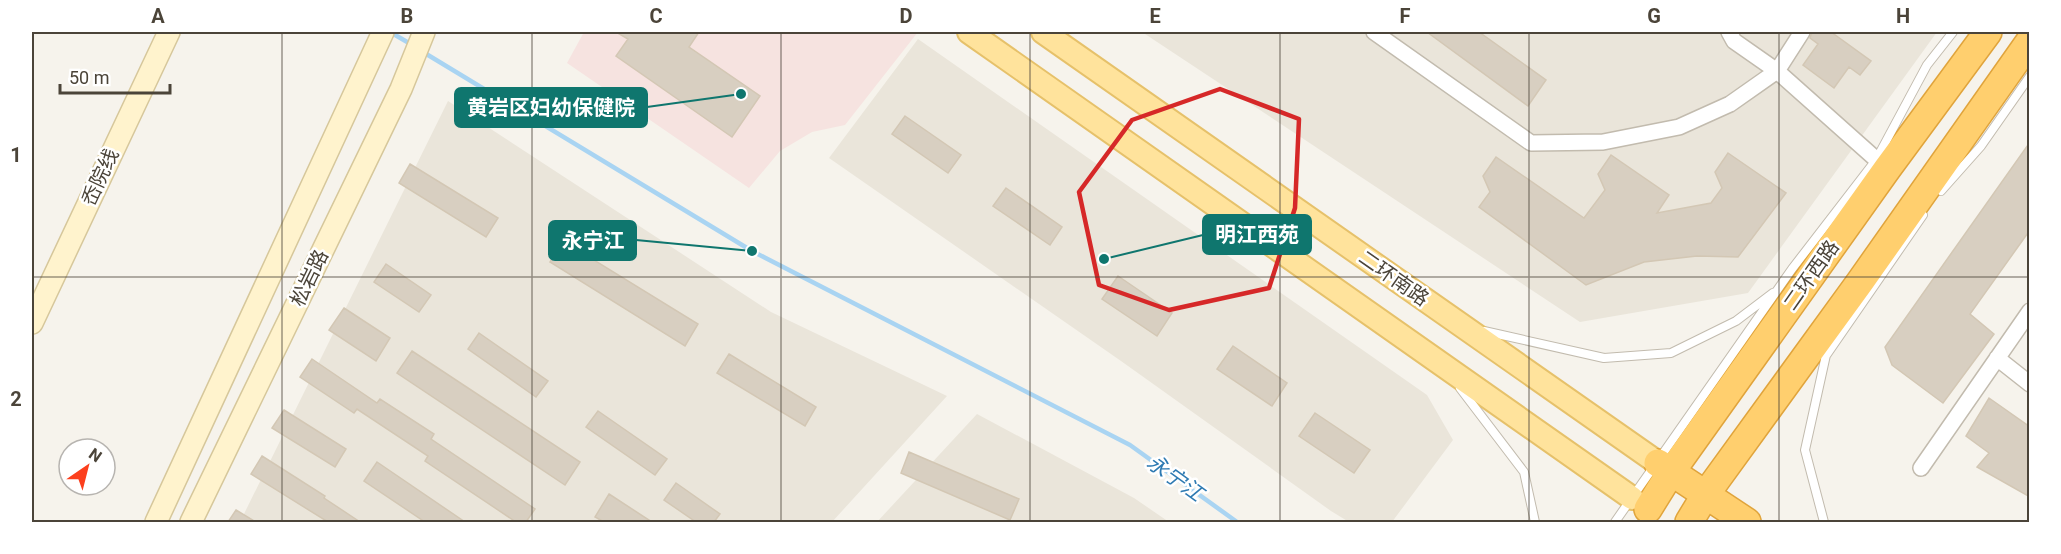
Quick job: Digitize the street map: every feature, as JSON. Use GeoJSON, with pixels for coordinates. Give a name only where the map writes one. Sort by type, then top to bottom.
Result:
{"type":"FeatureCollection","features":[{"type":"Feature","properties":{"kind":"highway","name":"二环西路"},"geometry":{"type":"LineString","coordinates":[[1646,513],[1665,468],[1881,165],[1988,32]]}},
{"type":"Feature","properties":{"kind":"highway"},"geometry":{"type":"LineString","coordinates":[[1689,522],[1706,494],[1860,282],[2030,41]]}},
{"type":"Feature","properties":{"kind":"highway","name":"二环南路"},"geometry":{"type":"LineString","coordinates":[[1665,468],[1747,522]]}},
{"type":"Feature","properties":{"kind":"main road","name":"岙院线"},"geometry":{"type":"LineString","coordinates":[[32,323],[169,32]]}},
{"type":"Feature","properties":{"kind":"main road","name":"松岩路"},"geometry":{"type":"LineString","coordinates":[[156,522],[383,32]]}},
{"type":"Feature","properties":{"kind":"main road","name":"松岩路"},"geometry":{"type":"LineString","coordinates":[[191,522],[401,89],[424,32]]}},
{"type":"Feature","properties":{"kind":"main road"},"geometry":{"type":"LineString","coordinates":[[969,32],[1443,365],[1646,513]]}},
{"type":"Feature","properties":{"kind":"main road","name":"二环南路"},"geometry":{"type":"LineString","coordinates":[[1043,32],[1665,468]]}},
{"type":"Feature","properties":{"kind":"street"},"geometry":{"type":"LineString","coordinates":[[1374,32],[1531,143],[1603,142],[1679,127],[1730,104],[1777,71],[1802,32]]}},
{"type":"Feature","properties":{"kind":"street"},"geometry":{"type":"LineString","coordinates":[[1729,32],[1734,41],[1777,71],[1881,165]]}},
{"type":"Feature","properties":{"kind":"street"},"geometry":{"type":"LineString","coordinates":[[1921,468],[2030,311]]}},
{"type":"Feature","properties":{"kind":"street"},"geometry":{"type":"LineString","coordinates":[[1997,358],[2030,384]]}},
{"type":"Feature","properties":{"kind":"lane"},"geometry":{"type":"LineString","coordinates":[[1665,468],[1779,288],[1881,165],[1927,65],[1953,32]]}},
{"type":"Feature","properties":{"kind":"lane"},"geometry":{"type":"LineString","coordinates":[[1938,194],[1981,146],[2030,76]]}},
{"type":"Feature","properties":{"kind":"lane"},"geometry":{"type":"LineString","coordinates":[[1825,357],[1932,204]]}},
{"type":"Feature","properties":{"kind":"lane"},"geometry":{"type":"LineString","coordinates":[[1464,327],[1604,358],[1671,353],[1736,321],[1779,288]]}},
{"type":"Feature","properties":{"kind":"lane"},"geometry":{"type":"LineString","coordinates":[[1824,522],[1805,450],[1834,315]]}},
{"type":"Feature","properties":{"kind":"lane"},"geometry":{"type":"LineString","coordinates":[[1443,365],[1524,472],[1535,522]]}},
{"type":"Feature","properties":{"kind":"lane"},"geometry":{"type":"LineString","coordinates":[[1615,522],[1646,513]]}},
{"type":"Feature","properties":{"kind":"highlighted area"},"geometry":{"type":"Polygon","coordinates":[[[1220,89],[1299,119],[1295,208],[1269,288],[1169,310],[1099,285],[1079,192],[1132,120],[1220,89]]]}},
{"type":"Feature","properties":{"kind":"shaded area"},"geometry":{"type":"Polygon","coordinates":[[[584,32],[918,32],[845,125],[812,132],[780,151],[749,188],[567,63],[584,32]]]}},
{"type":"Feature","properties":{"kind":"shaded area"},"geometry":{"type":"Polygon","coordinates":[[[1142,32],[1937,32],[1748,293],[1580,322],[1142,32]]]}},
{"type":"Feature","properties":{"kind":"shaded area"},"geometry":{"type":"Polygon","coordinates":[[[918,39],[1427,395],[1453,440],[1392,522],[1349,522],[1331,511],[1121,361],[829,158],[918,39]]]}},
{"type":"Feature","properties":{"kind":"shaded area"},"geometry":{"type":"Polygon","coordinates":[[[448,101],[771,312],[947,396],[832,522],[240,522],[448,101]]]}},
{"type":"Feature","properties":{"kind":"shaded area"},"geometry":{"type":"Polygon","coordinates":[[[977,414],[1134,498],[1169,522],[877,522],[977,414]]]}},
{"type":"Feature","properties":{"kind":"building"},"geometry":{"type":"Polygon","coordinates":[[[616,32],[699,32],[689,47],[760,96],[732,137],[616,56],[628,39],[616,32]]]}},
{"type":"Feature","properties":{"kind":"building"},"geometry":{"type":"Polygon","coordinates":[[[1427,32],[1479,32],[1546,80],[1528,106],[1427,32]]]}},
{"type":"Feature","properties":{"kind":"building"},"geometry":{"type":"Polygon","coordinates":[[[1812,32],[1831,32],[1871,61],[1860,75],[1849,67],[1834,88],[1803,65],[1818,44],[1810,38],[1812,32]]]}},
{"type":"Feature","properties":{"kind":"building"},"geometry":{"type":"Polygon","coordinates":[[[905,116],[961,155],[948,173],[892,134],[905,116]]]}},
{"type":"Feature","properties":{"kind":"building"},"geometry":{"type":"Polygon","coordinates":[[[2030,142],[2030,230],[1970,314],[1994,334],[1943,403],[1892,365],[1885,347],[2030,142]]]}},
{"type":"Feature","properties":{"kind":"building"},"geometry":{"type":"Polygon","coordinates":[[[1728,153],[1786,193],[1738,257],[1697,256],[1644,262],[1586,285],[1479,207],[1490,192],[1483,176],[1496,157],[1584,218],[1605,190],[1598,174],[1611,155],[1669,195],[1657,213],[1711,203],[1722,188],[1715,172],[1728,153]]]}},
{"type":"Feature","properties":{"kind":"building"},"geometry":{"type":"Polygon","coordinates":[[[410,164],[498,218],[486,237],[399,183],[410,164]]]}},
{"type":"Feature","properties":{"kind":"building"},"geometry":{"type":"Polygon","coordinates":[[[1006,188],[1062,227],[1050,245],[993,206],[1006,188]]]}},
{"type":"Feature","properties":{"kind":"building"},"geometry":{"type":"Polygon","coordinates":[[[563,241],[698,324],[685,346],[550,262],[563,241]]]}},
{"type":"Feature","properties":{"kind":"building"},"geometry":{"type":"Polygon","coordinates":[[[386,264],[431,295],[419,312],[374,282],[386,264]]]}},
{"type":"Feature","properties":{"kind":"building"},"geometry":{"type":"Polygon","coordinates":[[[1118,276],[1172,313],[1157,336],[1102,299],[1118,276]]]}},
{"type":"Feature","properties":{"kind":"building"},"geometry":{"type":"Polygon","coordinates":[[[344,308],[390,338],[376,361],[329,330],[344,308]]]}},
{"type":"Feature","properties":{"kind":"building"},"geometry":{"type":"Polygon","coordinates":[[[479,333],[548,381],[536,397],[468,349],[479,333]]]}},
{"type":"Feature","properties":{"kind":"building"},"geometry":{"type":"Polygon","coordinates":[[[1233,346],[1287,383],[1272,406],[1217,369],[1233,346]]]}},
{"type":"Feature","properties":{"kind":"building"},"geometry":{"type":"Polygon","coordinates":[[[412,351],[580,462],[565,485],[397,373],[412,351]]]}},
{"type":"Feature","properties":{"kind":"building"},"geometry":{"type":"Polygon","coordinates":[[[729,354],[816,407],[805,426],[717,373],[729,354]]]}},
{"type":"Feature","properties":{"kind":"building"},"geometry":{"type":"Polygon","coordinates":[[[312,359],[377,403],[380,399],[434,434],[431,439],[535,509],[526,522],[516,522],[425,461],[428,456],[357,409],[354,413],[300,377],[312,359]]]}},
{"type":"Feature","properties":{"kind":"building"},"geometry":{"type":"Polygon","coordinates":[[[1989,398],[2030,427],[2030,497],[1977,467],[1989,453],[1966,436],[1989,398]]]}},
{"type":"Feature","properties":{"kind":"building"},"geometry":{"type":"Polygon","coordinates":[[[284,410],[346,449],[335,467],[272,428],[284,410]]]}},
{"type":"Feature","properties":{"kind":"building"},"geometry":{"type":"Polygon","coordinates":[[[598,411],[667,459],[655,475],[586,427],[598,411]]]}},
{"type":"Feature","properties":{"kind":"building"},"geometry":{"type":"Polygon","coordinates":[[[1315,413],[1370,450],[1354,473],[1299,436],[1315,413]]]}},
{"type":"Feature","properties":{"kind":"building"},"geometry":{"type":"Polygon","coordinates":[[[909,452],[1019,499],[1010,520],[901,473],[909,452]]]}},
{"type":"Feature","properties":{"kind":"building"},"geometry":{"type":"Polygon","coordinates":[[[262,456],[325,496],[324,498],[360,522],[328,522],[251,474],[262,456]]]}},
{"type":"Feature","properties":{"kind":"building"},"geometry":{"type":"Polygon","coordinates":[[[377,462],[465,522],[425,522],[364,481],[377,462]]]}},
{"type":"Feature","properties":{"kind":"building"},"geometry":{"type":"Polygon","coordinates":[[[676,483],[720,514],[714,522],[696,522],[664,500],[676,483]]]}},
{"type":"Feature","properties":{"kind":"building"},"geometry":{"type":"Polygon","coordinates":[[[609,494],[652,522],[604,522],[595,517],[609,494]]]}},
{"type":"Feature","properties":{"kind":"building"},"geometry":{"type":"Polygon","coordinates":[[[236,510],[256,522],[228,522],[236,510]]]}},
{"type":"Feature","properties":{"kind":"waterway","name":"永宁江"},"geometry":{"type":"LineString","coordinates":[[390,32],[414,46]]}},
{"type":"Feature","properties":{"kind":"waterway","name":"永宁江"},"geometry":{"type":"LineString","coordinates":[[423,52],[752,251],[1130,445],[1237,522]]}},
{"type":"Feature","properties":{"kind":"place","name":"黄岩区妇幼保健院"},"geometry":{"type":"Point","coordinates":[741,94]}},
{"type":"Feature","properties":{"kind":"place","name":"永宁江"},"geometry":{"type":"Point","coordinates":[752,251]}},
{"type":"Feature","properties":{"kind":"place","name":"明江西苑"},"geometry":{"type":"Point","coordinates":[1104,259]}}]}
